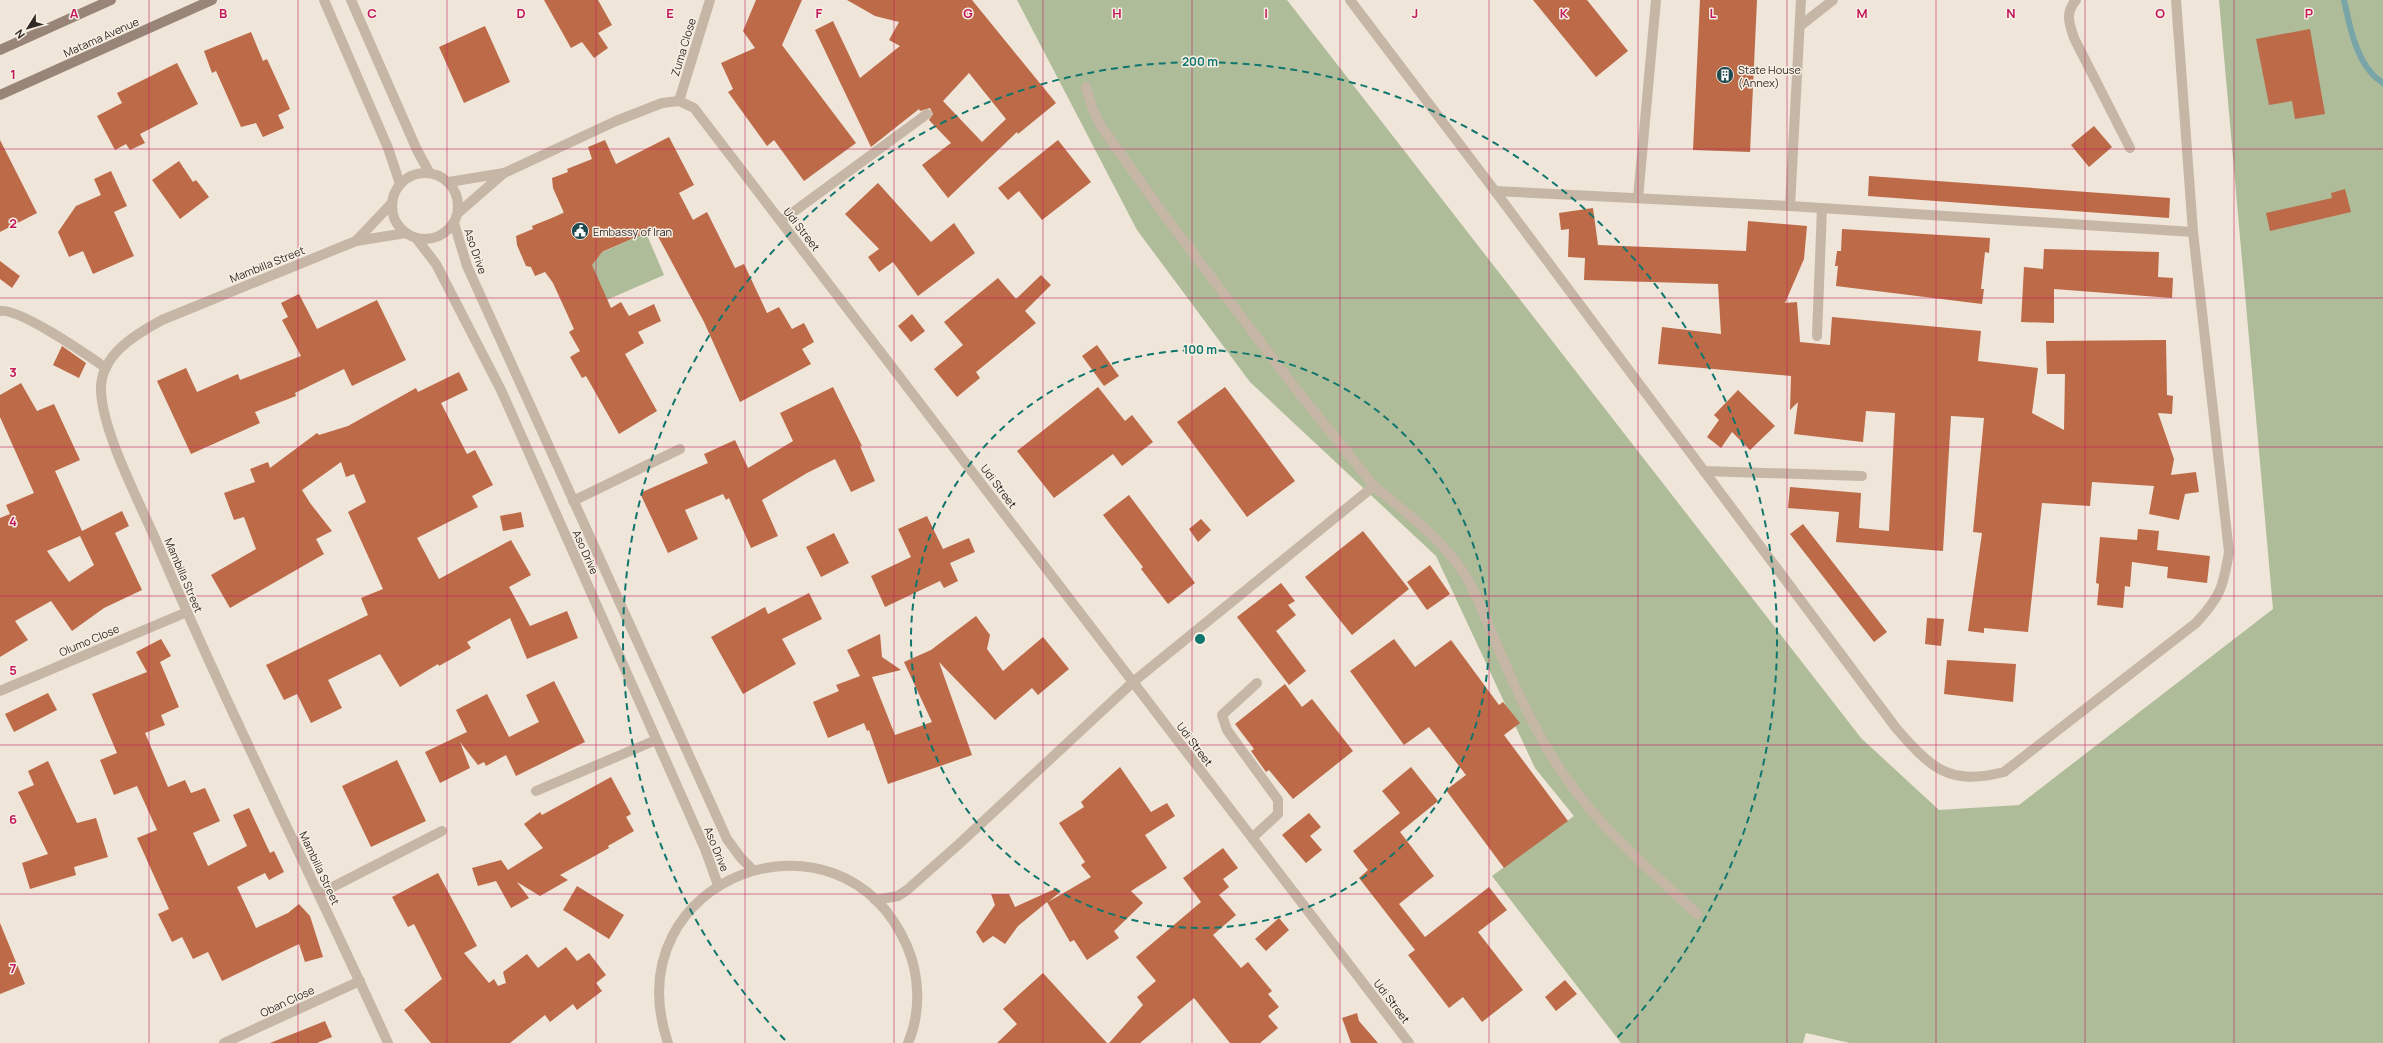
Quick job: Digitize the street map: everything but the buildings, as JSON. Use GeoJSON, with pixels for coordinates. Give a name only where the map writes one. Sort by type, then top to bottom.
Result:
{"type":"FeatureCollection","features":[{"type":"Feature","properties":{"kind":"main road"},"geometry":{"type":"LineString","coordinates":[[0,50],[111,0]]}},
{"type":"Feature","properties":{"kind":"main road","name":"Matama Avenue"},"geometry":{"type":"LineString","coordinates":[[0,95],[212,0]]}},
{"type":"Feature","properties":{"kind":"street"},"geometry":{"type":"LineString","coordinates":[[324,0],[388,148],[400,184]]}},
{"type":"Feature","properties":{"kind":"street"},"geometry":{"type":"LineString","coordinates":[[351,0],[417,150],[429,172]]}},
{"type":"Feature","properties":{"kind":"street","name":"Zuma Close"},"geometry":{"type":"LineString","coordinates":[[680,101],[710,0]]}},
{"type":"Feature","properties":{"kind":"street"},"geometry":{"type":"LineString","coordinates":[[1350,0],[1495,190],[1896,728],[1923,759],[1950,774],[1981,778],[2004,772],[2196,623],[2214,604],[2224,585],[2229,552],[2193,232],[2176,0]]}},
{"type":"Feature","properties":{"kind":"street"},"geometry":{"type":"LineString","coordinates":[[1638,198],[1656,0]]}},
{"type":"Feature","properties":{"kind":"street"},"geometry":{"type":"LineString","coordinates":[[1790,206],[1801,0]]}},
{"type":"Feature","properties":{"kind":"street"},"geometry":{"type":"LineString","coordinates":[[1800,26],[1833,0]]}},
{"type":"Feature","properties":{"kind":"street"},"geometry":{"type":"LineString","coordinates":[[2076,0],[2070,8],[2068,20],[2074,38],[2130,148]]}},
{"type":"Feature","properties":{"kind":"street"},"geometry":{"type":"LineString","coordinates":[[1086,87],[1093,110],[1101,126],[1162,212],[1296,389],[1374,486],[1422,527],[1450,555],[1463,572],[1481,602],[1494,638],[1539,733],[1569,782],[1609,830],[1697,914]]}},
{"type":"Feature","properties":{"kind":"street"},"geometry":{"type":"LineString","coordinates":[[449,182],[504,173],[616,121],[662,103],[680,101]]}},
{"type":"Feature","properties":{"kind":"street","name":"Udi Street"},"geometry":{"type":"LineString","coordinates":[[680,101],[694,108],[1409,1043]]}},
{"type":"Feature","properties":{"kind":"street"},"geometry":{"type":"LineString","coordinates":[[781,221],[927,114]]}},
{"type":"Feature","properties":{"kind":"street"},"geometry":{"type":"LineString","coordinates":[[356,240],[406,234],[427,240],[438,238],[447,232],[454,223],[458,213],[456,191],[449,182],[440,176],[429,172],[408,177],[400,184],[394,194],[392,204],[395,220],[406,234]]}},
{"type":"Feature","properties":{"kind":"street"},"geometry":{"type":"LineString","coordinates":[[458,213],[504,173]]}},
{"type":"Feature","properties":{"kind":"street"},"geometry":{"type":"LineString","coordinates":[[1495,190],[1790,206],[2193,232]]}},
{"type":"Feature","properties":{"kind":"street"},"geometry":{"type":"LineString","coordinates":[[356,240],[392,204]]}},
{"type":"Feature","properties":{"kind":"street"},"geometry":{"type":"LineString","coordinates":[[1816,336],[1822,208]]}},
{"type":"Feature","properties":{"kind":"street","name":"Aso Drive"},"geometry":{"type":"LineString","coordinates":[[454,223],[467,266],[728,839],[741,858],[753,870]]}},
{"type":"Feature","properties":{"kind":"street","name":"Aso Drive"},"geometry":{"type":"LineString","coordinates":[[416,238],[436,264],[501,390],[707,855],[718,885]]}},
{"type":"Feature","properties":{"kind":"street","name":"Mambilla Street"},"geometry":{"type":"LineString","coordinates":[[356,240],[134,334],[119,350],[106,368],[101,388],[103,408],[114,441],[187,612],[388,1043]]}},
{"type":"Feature","properties":{"kind":"street"},"geometry":{"type":"LineString","coordinates":[[0,311],[14,312],[77,348],[106,368]]}},
{"type":"Feature","properties":{"kind":"street"},"geometry":{"type":"LineString","coordinates":[[573,501],[680,449]]}},
{"type":"Feature","properties":{"kind":"street"},"geometry":{"type":"LineString","coordinates":[[1704,472],[1862,476]]}},
{"type":"Feature","properties":{"kind":"street"},"geometry":{"type":"LineString","coordinates":[[875,900],[898,896],[907,890],[959,844],[1133,682],[1374,486]]}},
{"type":"Feature","properties":{"kind":"street","name":"Olumo Close"},"geometry":{"type":"LineString","coordinates":[[0,690],[187,612]]}},
{"type":"Feature","properties":{"kind":"street"},"geometry":{"type":"LineString","coordinates":[[1252,838],[1278,814],[1278,800],[1227,730],[1222,715],[1257,683]]}},
{"type":"Feature","properties":{"kind":"street"},"geometry":{"type":"LineString","coordinates":[[536,791],[656,740]]}},
{"type":"Feature","properties":{"kind":"street"},"geometry":{"type":"LineString","coordinates":[[319,894],[442,831]]}},
{"type":"Feature","properties":{"kind":"street"},"geometry":{"type":"LineString","coordinates":[[668,1043],[662,1023],[658,996],[661,970],[668,945],[680,922],[693,907],[718,885],[753,870],[767,867],[794,865],[820,869],[844,878],[875,900],[886,910],[901,932],[912,956],[917,982],[917,1009],[908,1043]]}},
{"type":"Feature","properties":{"kind":"street","name":"Oban Close"},"geometry":{"type":"LineString","coordinates":[[224,1043],[360,981]]}},
{"type":"Feature","properties":{"kind":"green space"},"geometry":{"type":"Polygon","coordinates":[[[1017,0],[1287,0],[1861,738],[1939,810],[2019,805],[2273,609],[2219,0],[2383,0],[2383,1043],[1850,1043],[1806,1033],[1803,1043],[1621,1043],[1492,876],[1574,816],[1535,768],[1436,556],[1250,382],[1137,230],[1017,0]]]}},
{"type":"Feature","properties":{"kind":"green space"},"geometry":{"type":"Polygon","coordinates":[[[633,202],[664,275],[570,316],[586,268],[595,261],[553,218],[567,210],[603,252],[640,235],[632,218],[633,202]]]}},
{"type":"Feature","properties":{"kind":"waterway"},"geometry":{"type":"LineString","coordinates":[[2344,0],[2352,34],[2361,57],[2374,76],[2383,83]]}},
{"type":"Feature","properties":{"kind":"place","name":"State House (Annex)"},"geometry":{"type":"Point","coordinates":[1725,75]}},
{"type":"Feature","properties":{"kind":"place","name":"Embassy of Iran"},"geometry":{"type":"Point","coordinates":[580,231]}}]}
